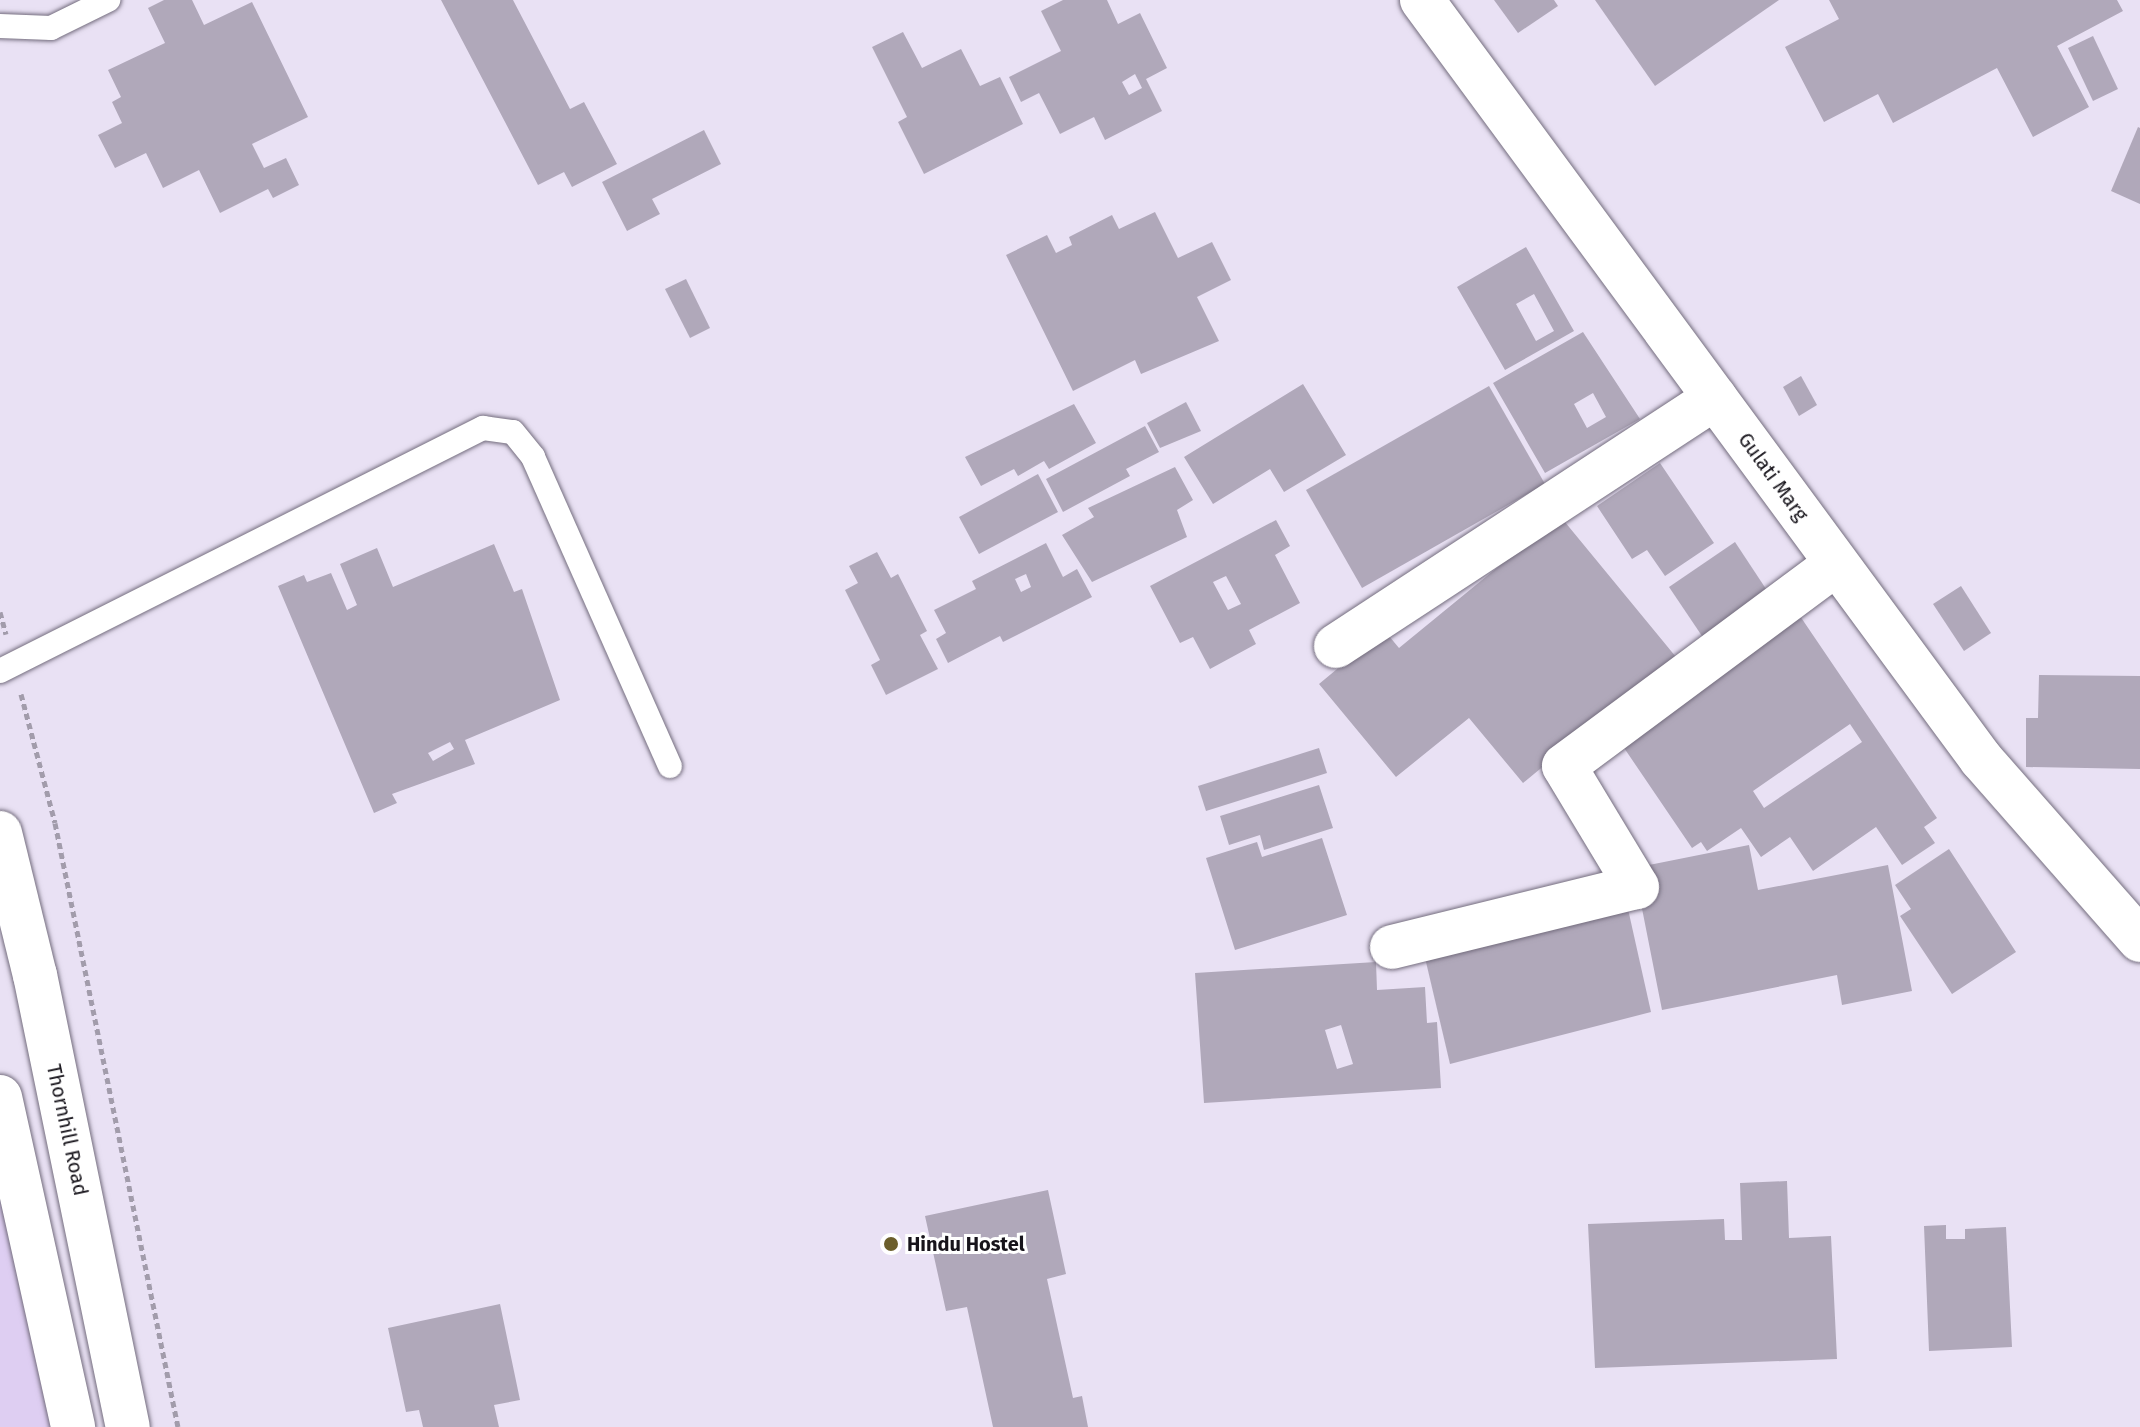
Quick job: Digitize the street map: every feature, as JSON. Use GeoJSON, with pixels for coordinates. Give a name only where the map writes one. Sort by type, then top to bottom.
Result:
{"type":"FeatureCollection","features":[{"type":"Feature","properties":{"kind":"street","name":"Gulati Marg"},"geometry":{"type":"LineString","coordinates":[[1422,0],[1981,759],[2140,940]]}},
{"type":"Feature","properties":{"kind":"street"},"geometry":{"type":"LineString","coordinates":[[1336,646],[1715,398]]}},
{"type":"Feature","properties":{"kind":"street"},"geometry":{"type":"LineString","coordinates":[[1392,947],[1637,887],[1564,766],[1836,564]]}},
{"type":"Feature","properties":{"kind":"street","name":"Thornhill Road"},"geometry":{"type":"LineString","coordinates":[[0,833],[35,975],[128,1427]]}},
{"type":"Feature","properties":{"kind":"street"},"geometry":{"type":"LineString","coordinates":[[0,1097],[73,1427]]}},
{"type":"Feature","properties":{"kind":"lane"},"geometry":{"type":"LineString","coordinates":[[0,26],[51,28],[108,0]]}},
{"type":"Feature","properties":{"kind":"lane"},"geometry":{"type":"LineString","coordinates":[[7,668],[483,428],[513,432],[533,457],[670,766]]}},
{"type":"Feature","properties":{"kind":"path"},"geometry":{"type":"LineString","coordinates":[[0,612],[7,668],[55,823],[178,1427]]}},
{"type":"Feature","properties":{"kind":"shaded area"},"geometry":{"type":"Polygon","coordinates":[[[0,1179],[51,1427],[0,1427],[0,1179]]]}},
{"type":"Feature","properties":{"kind":"building"},"geometry":{"type":"Polygon","coordinates":[[[164,0],[192,0],[204,25],[252,2],[308,117],[252,144],[264,168],[286,158],[299,185],[273,198],[268,189],[220,213],[199,170],[163,188],[146,153],[115,168],[98,135],[122,123],[112,102],[121,97],[108,70],[165,43],[148,8],[164,0]]]}},
{"type":"Feature","properties":{"kind":"building"},"geometry":{"type":"Polygon","coordinates":[[[441,0],[513,0],[570,109],[584,102],[617,164],[572,187],[564,172],[538,185],[441,0]]]}},
{"type":"Feature","properties":{"kind":"building"},"geometry":{"type":"Polygon","coordinates":[[[1063,0],[1107,0],[1118,24],[1140,13],[1167,68],[1146,79],[1162,111],[1105,140],[1094,117],[1060,134],[1039,93],[1021,102],[1009,77],[1061,51],[1041,11],[1063,0]],[[1135,74],[1122,82],[1129,95],[1142,88],[1135,74]]]}},
{"type":"Feature","properties":{"kind":"building"},"geometry":{"type":"Polygon","coordinates":[[[1494,0],[1554,0],[1558,6],[1518,33],[1494,0]]]}},
{"type":"Feature","properties":{"kind":"building"},"geometry":{"type":"Polygon","coordinates":[[[1595,0],[1779,0],[1655,86],[1595,0]]]}},
{"type":"Feature","properties":{"kind":"building"},"geometry":{"type":"Polygon","coordinates":[[[1829,0],[2117,0],[2123,11],[2057,46],[2089,107],[2033,137],[1997,68],[1893,123],[1878,94],[1824,122],[1785,47],[1839,19],[1829,0]]]}},
{"type":"Feature","properties":{"kind":"building"},"geometry":{"type":"Polygon","coordinates":[[[903,32],[922,68],[961,49],[980,86],[1000,77],[1023,124],[924,174],[898,122],[907,117],[872,47],[903,32]]]}},
{"type":"Feature","properties":{"kind":"building"},"geometry":{"type":"Polygon","coordinates":[[[2093,36],[2118,89],[2093,101],[2068,48],[2093,36]]]}},
{"type":"Feature","properties":{"kind":"building"},"geometry":{"type":"Polygon","coordinates":[[[2140,128],[2140,204],[2111,191],[2140,128]]]}},
{"type":"Feature","properties":{"kind":"building"},"geometry":{"type":"Polygon","coordinates":[[[704,130],[721,164],[652,199],[660,214],[627,231],[602,182],[704,130]]]}},
{"type":"Feature","properties":{"kind":"building"},"geometry":{"type":"Polygon","coordinates":[[[1155,212],[1178,258],[1212,242],[1231,280],[1197,297],[1219,341],[1141,374],[1135,360],[1073,391],[1006,255],[1047,235],[1056,253],[1072,245],[1069,237],[1112,215],[1119,229],[1155,212]]]}},
{"type":"Feature","properties":{"kind":"building"},"geometry":{"type":"Polygon","coordinates":[[[1526,247],[1574,331],[1505,370],[1457,287],[1526,247]],[[1534,294],[1516,304],[1536,341],[1554,331],[1534,294]]]}},
{"type":"Feature","properties":{"kind":"building"},"geometry":{"type":"Polygon","coordinates":[[[686,279],[710,328],[690,338],[665,289],[686,279]]]}},
{"type":"Feature","properties":{"kind":"building"},"geometry":{"type":"Polygon","coordinates":[[[1583,332],[1640,419],[1545,473],[1493,383],[1583,332]],[[1593,393],[1574,404],[1587,428],[1606,417],[1593,393]]]}},
{"type":"Feature","properties":{"kind":"building"},"geometry":{"type":"Polygon","coordinates":[[[1801,376],[1817,405],[1799,416],[1783,387],[1801,376]]]}},
{"type":"Feature","properties":{"kind":"building"},"geometry":{"type":"Polygon","coordinates":[[[1303,384],[1346,455],[1284,492],[1270,469],[1213,504],[1184,457],[1303,384]]]}},
{"type":"Feature","properties":{"kind":"building"},"geometry":{"type":"Polygon","coordinates":[[[1489,386],[1545,484],[1362,588],[1306,490],[1489,386]]]}},
{"type":"Feature","properties":{"kind":"building"},"geometry":{"type":"Polygon","coordinates":[[[1186,402],[1201,431],[1160,448],[1147,423],[1186,402]]]}},
{"type":"Feature","properties":{"kind":"building"},"geometry":{"type":"Polygon","coordinates":[[[1074,404],[1096,443],[1049,469],[1044,461],[1018,476],[1014,469],[981,486],[965,457],[1074,404]]]}},
{"type":"Feature","properties":{"kind":"building"},"geometry":{"type":"Polygon","coordinates":[[[1145,426],[1159,452],[1126,469],[1130,476],[1063,512],[1046,479],[1145,426]]]}},
{"type":"Feature","properties":{"kind":"building"},"geometry":{"type":"Polygon","coordinates":[[[1660,463],[1714,543],[1665,576],[1647,550],[1632,559],[1597,506],[1660,463]]]}},
{"type":"Feature","properties":{"kind":"building"},"geometry":{"type":"Polygon","coordinates":[[[1175,467],[1193,500],[1177,510],[1187,537],[1092,582],[1062,535],[1094,517],[1088,508],[1175,467]]]}},
{"type":"Feature","properties":{"kind":"building"},"geometry":{"type":"Polygon","coordinates":[[[1038,474],[1058,512],[979,554],[959,517],[1038,474]]]}},
{"type":"Feature","properties":{"kind":"building"},"geometry":{"type":"Polygon","coordinates":[[[1560,516],[1676,657],[1523,783],[1469,718],[1396,777],[1319,684],[1384,630],[1399,648],[1560,516]]]}},
{"type":"Feature","properties":{"kind":"building"},"geometry":{"type":"Polygon","coordinates":[[[1276,520],[1290,546],[1275,555],[1300,603],[1249,630],[1256,644],[1210,669],[1193,637],[1180,643],[1150,586],[1276,520]],[[1226,576],[1213,582],[1228,610],[1241,604],[1226,576]]]}},
{"type":"Feature","properties":{"kind":"building"},"geometry":{"type":"Polygon","coordinates":[[[1735,542],[1770,595],[1704,639],[1669,587],[1735,542]]]}},
{"type":"Feature","properties":{"kind":"building"},"geometry":{"type":"Polygon","coordinates":[[[1046,543],[1063,577],[1077,569],[1092,597],[1003,642],[1000,636],[948,663],[936,639],[946,633],[934,610],[976,589],[972,581],[1046,543]],[[1026,574],[1015,579],[1021,592],[1031,587],[1026,574]]]}},
{"type":"Feature","properties":{"kind":"building"},"geometry":{"type":"Polygon","coordinates":[[[494,544],[514,592],[522,589],[560,700],[465,740],[475,764],[392,794],[397,803],[374,813],[278,586],[304,575],[307,582],[331,573],[347,610],[357,605],[340,564],[377,548],[393,587],[494,544]],[[450,742],[428,753],[433,761],[454,749],[450,742]]]}},
{"type":"Feature","properties":{"kind":"building"},"geometry":{"type":"Polygon","coordinates":[[[877,552],[891,578],[898,574],[927,631],[920,635],[938,669],[886,695],[871,665],[880,660],[845,590],[858,583],[849,566],[877,552]]]}},
{"type":"Feature","properties":{"kind":"building"},"geometry":{"type":"Polygon","coordinates":[[[1961,586],[1991,633],[1964,651],[1933,604],[1961,586]]]}},
{"type":"Feature","properties":{"kind":"building"},"geometry":{"type":"Polygon","coordinates":[[[1800,616],[1937,818],[1924,827],[1935,843],[1902,865],[1876,827],[1813,871],[1790,837],[1761,857],[1741,828],[1707,851],[1701,842],[1692,848],[1618,739],[1800,616]],[[1850,724],[1753,791],[1764,808],[1862,742],[1850,724]]]}},
{"type":"Feature","properties":{"kind":"building"},"geometry":{"type":"Polygon","coordinates":[[[2039,675],[2140,676],[2140,769],[2026,767],[2026,718],[2038,718],[2039,675]]]}},
{"type":"Feature","properties":{"kind":"building"},"geometry":{"type":"Polygon","coordinates":[[[1319,748],[1327,773],[1206,811],[1198,786],[1319,748]]]}},
{"type":"Feature","properties":{"kind":"building"},"geometry":{"type":"Polygon","coordinates":[[[1319,785],[1333,828],[1264,850],[1260,835],[1229,845],[1220,816],[1319,785]]]}},
{"type":"Feature","properties":{"kind":"building"},"geometry":{"type":"Polygon","coordinates":[[[1322,838],[1347,915],[1235,950],[1206,858],[1257,842],[1262,857],[1322,838]]]}},
{"type":"Feature","properties":{"kind":"building"},"geometry":{"type":"Polygon","coordinates":[[[1749,845],[1758,890],[1888,865],[1912,991],[1842,1005],[1837,975],[1662,1010],[1634,868],[1749,845]]]}},
{"type":"Feature","properties":{"kind":"building"},"geometry":{"type":"Polygon","coordinates":[[[1949,849],[2016,952],[1952,994],[1900,916],[1911,909],[1895,885],[1949,849]]]}},
{"type":"Feature","properties":{"kind":"building"},"geometry":{"type":"Polygon","coordinates":[[[1628,909],[1651,1012],[1450,1064],[1422,945],[1628,909]]]}},
{"type":"Feature","properties":{"kind":"building"},"geometry":{"type":"Polygon","coordinates":[[[1376,962],[1377,990],[1425,987],[1427,1023],[1437,1022],[1441,1088],[1204,1103],[1195,973],[1376,962]],[[1341,1025],[1325,1030],[1337,1069],[1353,1064],[1341,1025]]]}},
{"type":"Feature","properties":{"kind":"building"},"geometry":{"type":"Polygon","coordinates":[[[1787,1181],[1789,1238],[1831,1236],[1837,1359],[1595,1368],[1588,1224],[1724,1219],[1725,1240],[1742,1240],[1740,1183],[1787,1181]]]}},
{"type":"Feature","properties":{"kind":"building"},"geometry":{"type":"Polygon","coordinates":[[[1048,1190],[1066,1274],[1047,1279],[1073,1398],[1082,1396],[1088,1427],[993,1427],[967,1307],[946,1311],[925,1216],[1048,1190]]]}},
{"type":"Feature","properties":{"kind":"building"},"geometry":{"type":"Polygon","coordinates":[[[1946,1225],[1946,1239],[1965,1239],[1965,1229],[2006,1227],[2012,1347],[1929,1351],[1924,1226],[1946,1225]]]}},
{"type":"Feature","properties":{"kind":"building"},"geometry":{"type":"Polygon","coordinates":[[[500,1304],[520,1400],[494,1405],[499,1427],[423,1427],[419,1410],[406,1412],[388,1328],[500,1304]]]}},
{"type":"Feature","properties":{"kind":"place","name":"Hindu Hostel"},"geometry":{"type":"Point","coordinates":[891,1244]}}]}
